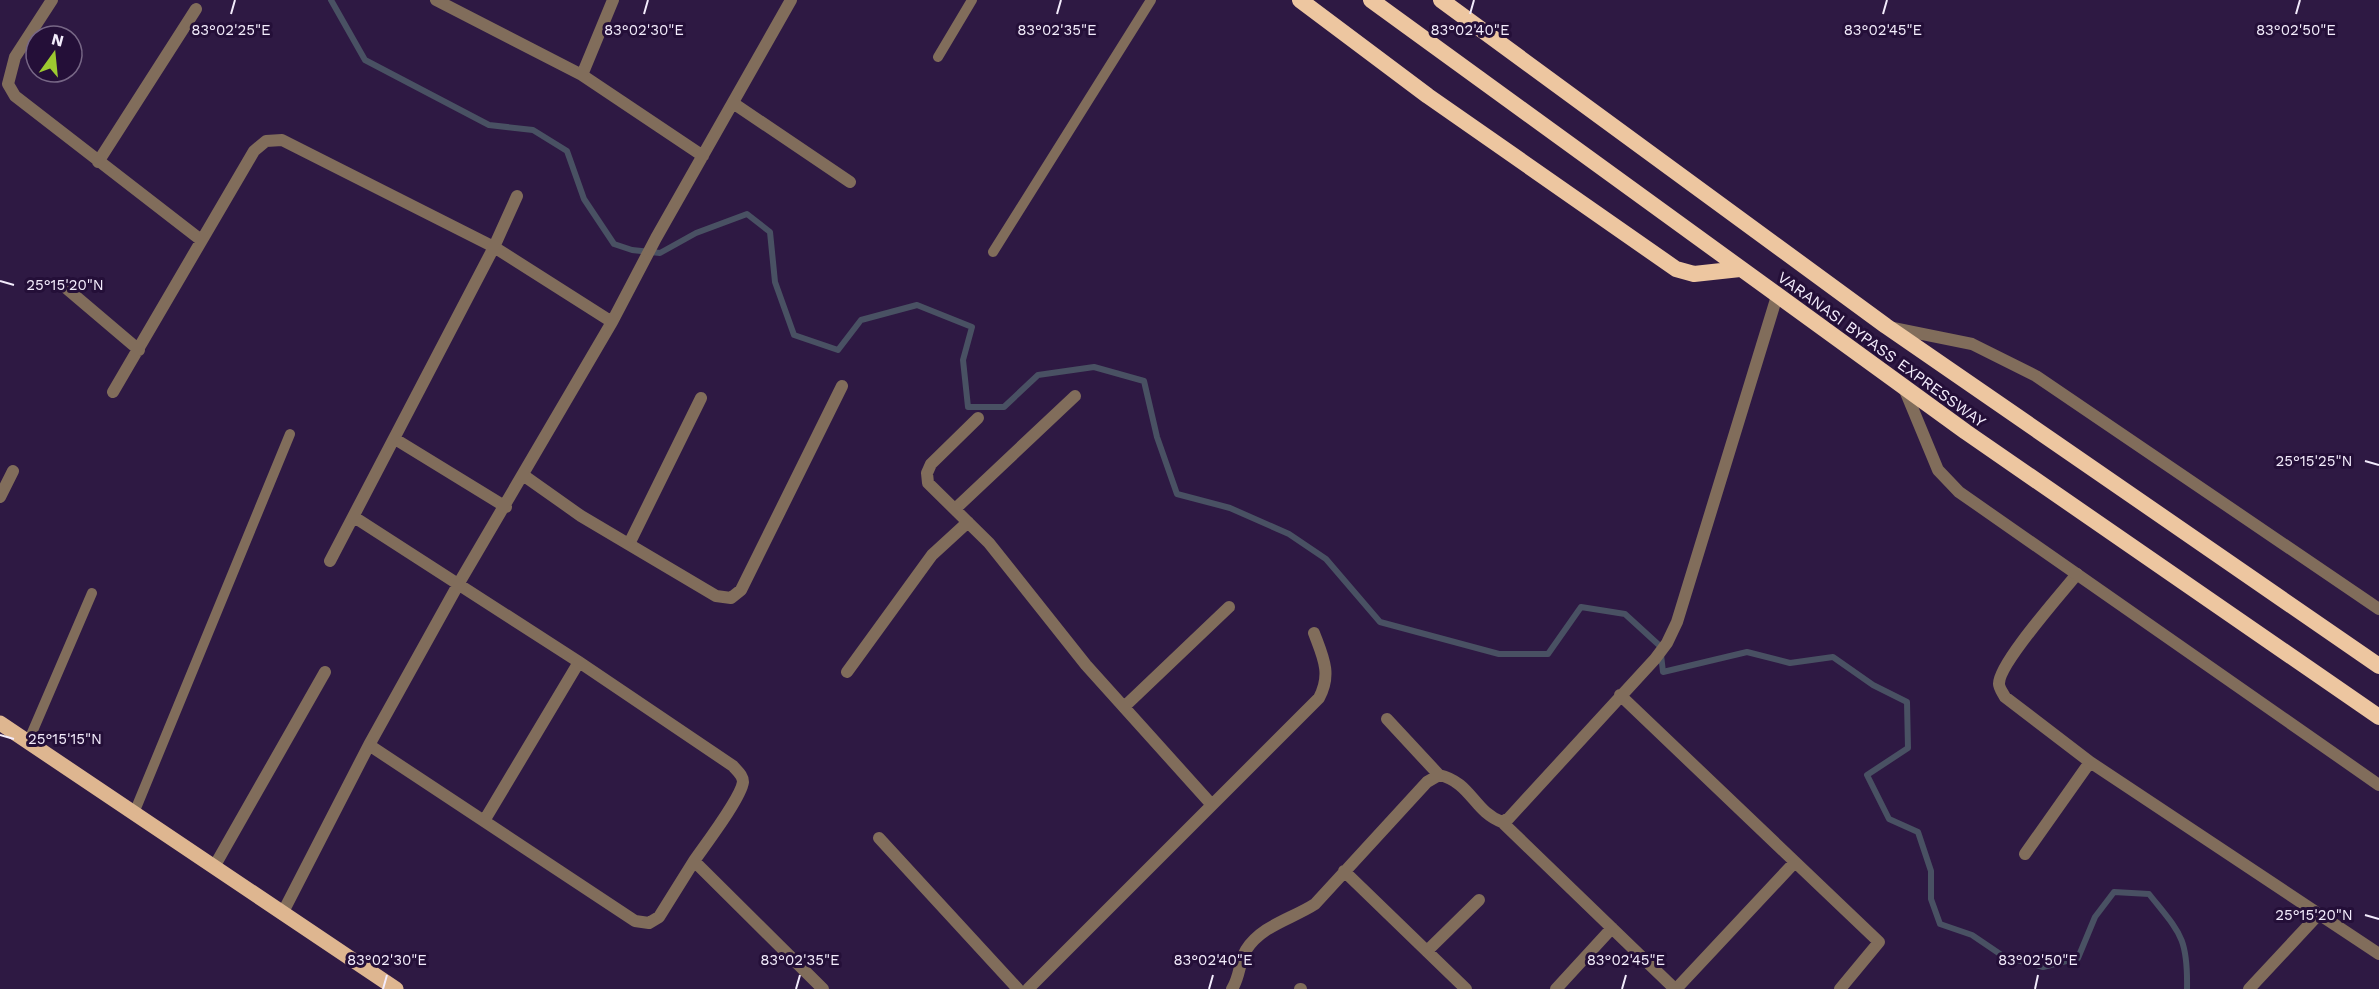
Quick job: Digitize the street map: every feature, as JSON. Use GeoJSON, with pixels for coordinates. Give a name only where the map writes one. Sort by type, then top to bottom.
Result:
{"type":"FeatureCollection","features":[{"type":"Feature","properties":{"kind":"highway"},"geometry":{"type":"LineString","coordinates":[[1300,0],[1428,96],[1676,269],[1694,274],[1740,269]]}},
{"type":"Feature","properties":{"kind":"highway","name":"VARANASI BYPASS EXPRESSWAY"},"geometry":{"type":"LineString","coordinates":[[1371,0],[1904,388],[2379,717]]}},
{"type":"Feature","properties":{"kind":"highway","name":"VARANASI BYPASS EXPRESSWAY"},"geometry":{"type":"LineString","coordinates":[[1440,0],[1886,326],[2379,666]]}},
{"type":"Feature","properties":{"kind":"main road"},"geometry":{"type":"LineString","coordinates":[[0,723],[396,989]]}},
{"type":"Feature","properties":{"kind":"street"},"geometry":{"type":"LineString","coordinates":[[52,0],[15,57],[9,84],[15,96],[201,240]]}},
{"type":"Feature","properties":{"kind":"street"},"geometry":{"type":"LineString","coordinates":[[436,0],[582,75],[703,156]]}},
{"type":"Feature","properties":{"kind":"street"},"geometry":{"type":"LineString","coordinates":[[582,75],[613,0]]}},
{"type":"Feature","properties":{"kind":"street"},"geometry":{"type":"LineString","coordinates":[[282,914],[369,745],[459,583],[506,507],[612,322],[641,271],[656,238],[791,0]]}},
{"type":"Feature","properties":{"kind":"street"},"geometry":{"type":"LineString","coordinates":[[98,162],[196,9]]}},
{"type":"Feature","properties":{"kind":"street"},"geometry":{"type":"LineString","coordinates":[[733,103],[850,183]]}},
{"type":"Feature","properties":{"kind":"street"},"geometry":{"type":"LineString","coordinates":[[113,393],[254,151],[266,141],[282,140],[494,247],[612,322]]}},
{"type":"Feature","properties":{"kind":"street"},"geometry":{"type":"LineString","coordinates":[[330,561],[494,247],[518,196]]}},
{"type":"Feature","properties":{"kind":"street"},"geometry":{"type":"LineString","coordinates":[[66,288],[139,350]]}},
{"type":"Feature","properties":{"kind":"street"},"geometry":{"type":"LineString","coordinates":[[1502,822],[1509,818],[1655,659],[1667,643],[1717,498],[1777,296]]}},
{"type":"Feature","properties":{"kind":"street"},"geometry":{"type":"LineString","coordinates":[[1886,326],[1972,344],[2036,376],[2379,609]]}},
{"type":"Feature","properties":{"kind":"street"},"geometry":{"type":"LineString","coordinates":[[523,475],[581,516],[716,596],[731,598],[741,590],[842,386]]}},
{"type":"Feature","properties":{"kind":"street"},"geometry":{"type":"LineString","coordinates":[[1904,388],[1938,470],[1959,492],[2379,784]]}},
{"type":"Feature","properties":{"kind":"street"},"geometry":{"type":"LineString","coordinates":[[955,509],[1076,396]]}},
{"type":"Feature","properties":{"kind":"street"},"geometry":{"type":"LineString","coordinates":[[629,544],[701,398]]}},
{"type":"Feature","properties":{"kind":"street"},"geometry":{"type":"LineString","coordinates":[[978,418],[931,464],[927,473],[928,483],[989,543],[1086,665],[1212,805]]}},
{"type":"Feature","properties":{"kind":"street"},"geometry":{"type":"LineString","coordinates":[[395,439],[506,507]]}},
{"type":"Feature","properties":{"kind":"street"},"geometry":{"type":"LineString","coordinates":[[0,496],[13,471]]}},
{"type":"Feature","properties":{"kind":"street"},"geometry":{"type":"LineString","coordinates":[[354,517],[459,583],[733,766],[741,775],[743,783],[734,801],[659,917],[649,923],[635,921],[369,745]]}},
{"type":"Feature","properties":{"kind":"street"},"geometry":{"type":"LineString","coordinates":[[847,672],[932,555],[968,522]]}},
{"type":"Feature","properties":{"kind":"street"},"geometry":{"type":"LineString","coordinates":[[2078,574],[2017,650],[2001,674],[1999,685],[2005,697],[2090,762],[2379,954]]}},
{"type":"Feature","properties":{"kind":"street"},"geometry":{"type":"LineString","coordinates":[[1124,706],[1229,607]]}},
{"type":"Feature","properties":{"kind":"street"},"geometry":{"type":"LineString","coordinates":[[1028,989],[1319,699],[1328,678],[1326,665],[1314,633]]}},
{"type":"Feature","properties":{"kind":"street"},"geometry":{"type":"LineString","coordinates":[[484,821],[579,662]]}},
{"type":"Feature","properties":{"kind":"street"},"geometry":{"type":"LineString","coordinates":[[214,867],[325,672]]}},
{"type":"Feature","properties":{"kind":"street"},"geometry":{"type":"LineString","coordinates":[[1620,695],[1879,942],[1840,989]]}},
{"type":"Feature","properties":{"kind":"street"},"geometry":{"type":"LineString","coordinates":[[1387,719],[1438,774],[1453,778],[1462,784],[1484,811],[1502,822],[1676,989],[1796,862]]}},
{"type":"Feature","properties":{"kind":"street"},"geometry":{"type":"LineString","coordinates":[[2025,854],[2090,762]]}},
{"type":"Feature","properties":{"kind":"street"},"geometry":{"type":"LineString","coordinates":[[1232,989],[1247,948],[1268,927],[1298,915],[1315,903],[1427,782],[1438,774]]}},
{"type":"Feature","properties":{"kind":"street"},"geometry":{"type":"LineString","coordinates":[[879,838],[1018,989]]}},
{"type":"Feature","properties":{"kind":"street"},"geometry":{"type":"LineString","coordinates":[[694,861],[823,989]]}},
{"type":"Feature","properties":{"kind":"street"},"geometry":{"type":"LineString","coordinates":[[1344,871],[1466,989]]}},
{"type":"Feature","properties":{"kind":"street"},"geometry":{"type":"LineString","coordinates":[[1427,951],[1479,900]]}},
{"type":"Feature","properties":{"kind":"street"},"geometry":{"type":"LineString","coordinates":[[2249,989],[2319,914]]}},
{"type":"Feature","properties":{"kind":"street"},"geometry":{"type":"LineString","coordinates":[[1556,989],[1612,928]]}},
{"type":"Feature","properties":{"kind":"lane"},"geometry":{"type":"LineString","coordinates":[[938,57],[972,0]]}},
{"type":"Feature","properties":{"kind":"lane"},"geometry":{"type":"LineString","coordinates":[[993,252],[1151,0]]}},
{"type":"Feature","properties":{"kind":"lane"},"geometry":{"type":"LineString","coordinates":[[134,813],[290,434]]}},
{"type":"Feature","properties":{"kind":"lane"},"geometry":{"type":"LineString","coordinates":[[28,742],[92,593]]}},
{"type":"Feature","properties":{"kind":"waterway"},"geometry":{"type":"LineString","coordinates":[[331,0],[365,60],[489,125],[533,130],[567,151],[584,199],[614,244],[632,250],[660,253],[696,233],[747,214],[770,232],[775,282],[794,335],[838,350],[861,320],[917,305],[972,327],[963,360],[968,407],[1004,407],[1038,375],[1094,367],[1144,381],[1157,437],[1177,494],[1230,508],[1289,534],[1326,559],[1380,622],[1499,654],[1548,654],[1581,607],[1625,614],[1660,646],[1663,672],[1747,652],[1790,663],[1833,657],[1873,685],[1907,702],[1908,748],[1867,775],[1889,819],[1918,832],[1931,871],[1931,899],[1940,924],[1972,935],[2003,956],[2043,967],[2078,958],[2095,917],[2114,892],[2149,894],[2175,927],[2184,946],[2187,989]]}}]}
